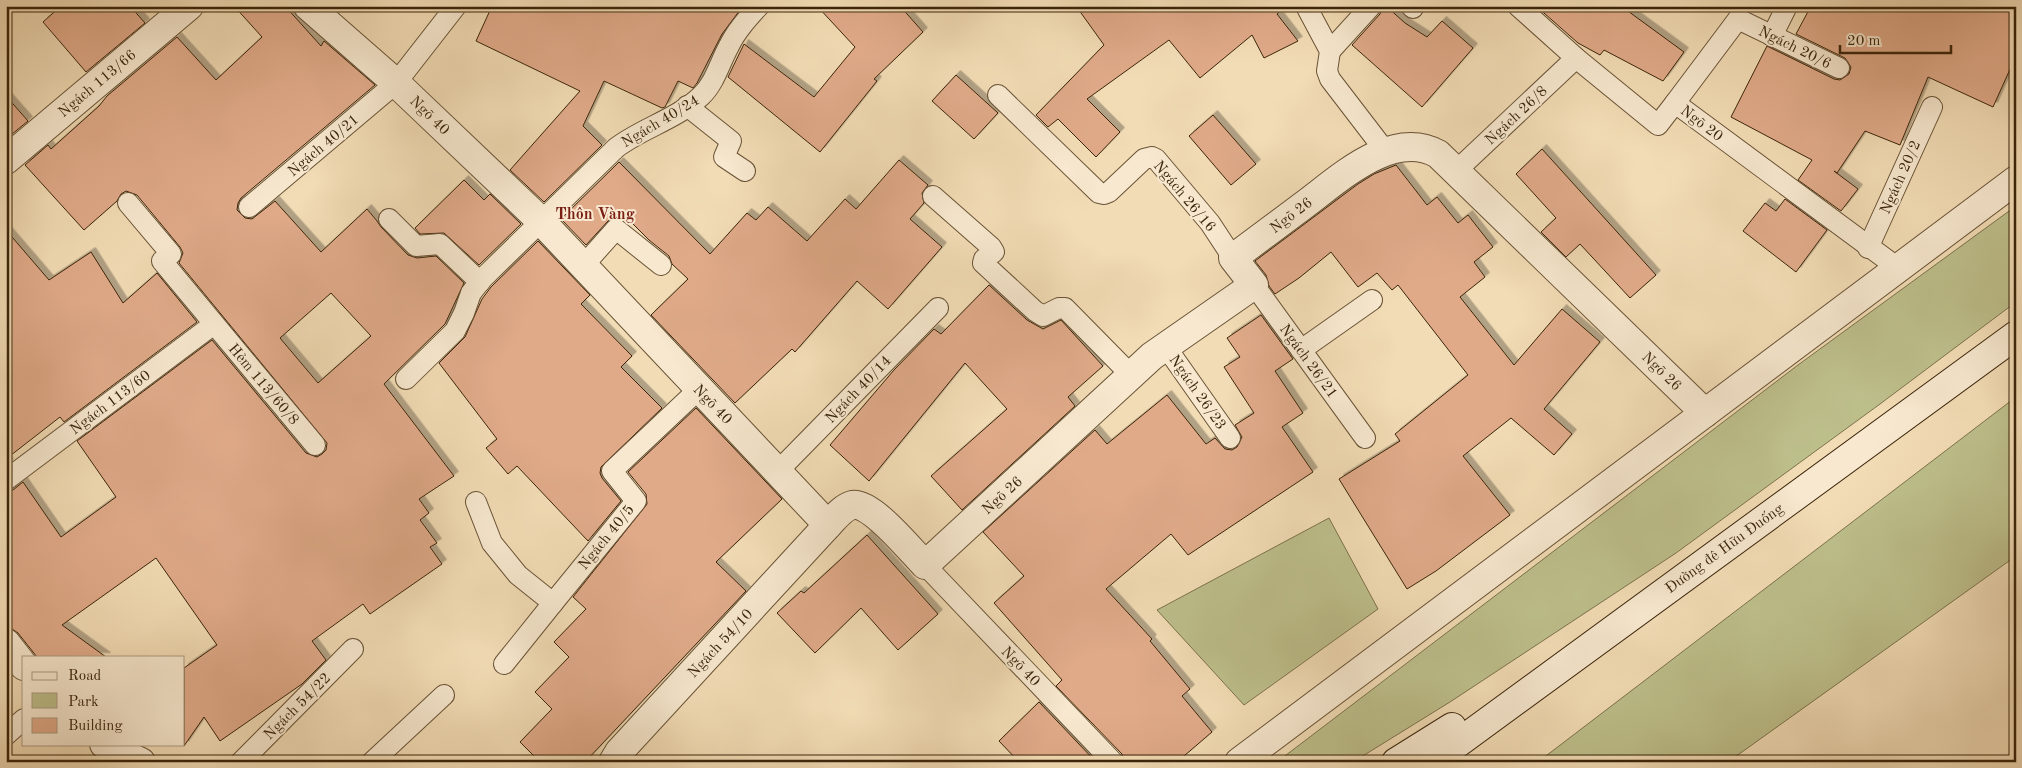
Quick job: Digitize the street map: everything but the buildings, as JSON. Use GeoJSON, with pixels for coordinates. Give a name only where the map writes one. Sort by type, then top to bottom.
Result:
{"type":"FeatureCollection","features":[{"type":"Feature","properties":{"kind":"street","name":"Ngách 113/66"},"geometry":{"type":"LineString","coordinates":[[6,160],[189,6]]}},
{"type":"Feature","properties":{"kind":"street","name":"Ngõ 40"},"geometry":{"type":"LineString","coordinates":[[308,6],[396,83],[542,222],[828,525],[842,510],[853,505],[866,507],[877,516],[924,566]]}},
{"type":"Feature","properties":{"kind":"street","name":"Ngõ 26"},"geometry":{"type":"LineString","coordinates":[[1234,258],[1360,163],[1401,148],[1429,150],[1438,154],[1456,171],[1705,413]]}},
{"type":"Feature","properties":{"kind":"street"},"geometry":{"type":"LineString","coordinates":[[1239,762],[2016,180]]}},
{"type":"Feature","properties":{"kind":"street"},"geometry":{"type":"LineString","coordinates":[[1234,258],[1254,285]]}},
{"type":"Feature","properties":{"kind":"street","name":"Ngõ 26"},"geometry":{"type":"LineString","coordinates":[[924,566],[1152,356],[1254,285]]}},
{"type":"Feature","properties":{"kind":"street","name":"Đường đê Hữu Đuống"},"geometry":{"type":"LineString","coordinates":[[1432,762],[2016,335]]}},
{"type":"Feature","properties":{"kind":"street","name":"Ngách 54/10"},"geometry":{"type":"LineString","coordinates":[[613,762],[619,752],[828,525]]}},
{"type":"Feature","properties":{"kind":"street"},"geometry":{"type":"LineString","coordinates":[[1396,762],[1638,611]]}},
{"type":"Feature","properties":{"kind":"street"},"geometry":{"type":"LineString","coordinates":[[6,643],[22,663]]}},
{"type":"Feature","properties":{"kind":"street"},"geometry":{"type":"LineString","coordinates":[[108,746],[141,762]]}},
{"type":"Feature","properties":{"kind":"lane","name":"Ngách 40/21"},"geometry":{"type":"LineString","coordinates":[[249,207],[396,83],[456,6]]}},
{"type":"Feature","properties":{"kind":"lane","name":"Ngách 40/24"},"geometry":{"type":"LineString","coordinates":[[406,379],[455,331],[471,293],[480,282],[616,148],[630,137],[675,115],[702,96],[712,82],[729,44],[745,21],[759,6]]}},
{"type":"Feature","properties":{"kind":"lane"},"geometry":{"type":"LineString","coordinates":[[1306,6],[1330,51]]}},
{"type":"Feature","properties":{"kind":"lane"},"geometry":{"type":"LineString","coordinates":[[1371,6],[1330,51],[1327,71],[1330,79],[1386,152]]}},
{"type":"Feature","properties":{"kind":"lane","name":"Ngõ 20"},"geometry":{"type":"LineString","coordinates":[[1518,6],[1576,58],[1658,125],[1675,103],[1868,248],[1898,268]]}},
{"type":"Feature","properties":{"kind":"lane"},"geometry":{"type":"LineString","coordinates":[[1772,36],[1787,6]]}},
{"type":"Feature","properties":{"kind":"lane","name":"Ngách 20/6"},"geometry":{"type":"LineString","coordinates":[[1675,103],[1738,19],[1839,68]]}},
{"type":"Feature","properties":{"kind":"lane","name":"Ngách 26/8"},"geometry":{"type":"LineString","coordinates":[[1456,171],[1576,58]]}},
{"type":"Feature","properties":{"kind":"lane","name":"Ngách 26/16"},"geometry":{"type":"LineString","coordinates":[[998,95],[1099,193],[1109,192],[1144,159],[1152,157],[1156,159],[1210,222],[1234,258]]}},
{"type":"Feature","properties":{"kind":"lane"},"geometry":{"type":"LineString","coordinates":[[687,106],[731,141],[724,156],[745,171]]}},
{"type":"Feature","properties":{"kind":"lane","name":"Ngách 20/2"},"geometry":{"type":"LineString","coordinates":[[1868,248],[1932,107]]}},
{"type":"Feature","properties":{"kind":"lane"},"geometry":{"type":"LineString","coordinates":[[933,196],[991,247],[994,252],[984,259],[984,263],[1039,314],[1045,315],[1059,308],[1065,308],[1132,376]]}},
{"type":"Feature","properties":{"kind":"lane","name":"Hẻm 113/60/8"},"geometry":{"type":"LineString","coordinates":[[128,203],[171,254],[162,261],[315,445]]}},
{"type":"Feature","properties":{"kind":"lane"},"geometry":{"type":"LineString","coordinates":[[389,219],[416,246],[440,244],[480,282]]}},
{"type":"Feature","properties":{"kind":"lane"},"geometry":{"type":"LineString","coordinates":[[583,266],[616,229],[661,265]]}},
{"type":"Feature","properties":{"kind":"lane","name":"Ngách 26/21"},"geometry":{"type":"LineString","coordinates":[[1254,285],[1365,438]]}},
{"type":"Feature","properties":{"kind":"lane"},"geometry":{"type":"LineString","coordinates":[[1301,350],[1372,300]]}},
{"type":"Feature","properties":{"kind":"lane","name":"Ngách 40/14"},"geometry":{"type":"LineString","coordinates":[[778,471],[938,308]]}},
{"type":"Feature","properties":{"kind":"lane","name":"Ngách 113/60"},"geometry":{"type":"LineString","coordinates":[[6,480],[214,324]]}},
{"type":"Feature","properties":{"kind":"lane","name":"Ngách 26/23"},"geometry":{"type":"LineString","coordinates":[[1166,347],[1230,438]]}},
{"type":"Feature","properties":{"kind":"lane","name":"Ngách 40/5"},"geometry":{"type":"LineString","coordinates":[[504,664],[636,500],[612,471],[699,389]]}},
{"type":"Feature","properties":{"kind":"lane"},"geometry":{"type":"LineString","coordinates":[[476,502],[492,543],[518,575],[553,603]]}},
{"type":"Feature","properties":{"kind":"lane","name":"Ngõ 40"},"geometry":{"type":"LineString","coordinates":[[924,566],[1113,762]]}},
{"type":"Feature","properties":{"kind":"lane","name":"Ngách 54/22"},"geometry":{"type":"LineString","coordinates":[[241,762],[353,649]]}},
{"type":"Feature","properties":{"kind":"lane"},"geometry":{"type":"LineString","coordinates":[[372,762],[444,695]]}},
{"type":"Feature","properties":{"kind":"lane"},"geometry":{"type":"LineString","coordinates":[[6,735],[22,721]]}},
{"type":"Feature","properties":{"kind":"green space"},"geometry":{"type":"Polygon","coordinates":[[[2016,206],[2016,302],[1676,553],[1450,702],[1353,762],[1277,762],[1798,365],[2016,206]]]}},
{"type":"Feature","properties":{"kind":"green space"},"geometry":{"type":"Polygon","coordinates":[[[2016,397],[2016,556],[1728,762],[1538,762],[2016,397]]]}},
{"type":"Feature","properties":{"kind":"green space"},"geometry":{"type":"Polygon","coordinates":[[[1329,518],[1378,609],[1244,705],[1157,610],[1329,518]]]}},
{"type":"Feature","properties":{"kind":"district","name":"Thôn Vàng"},"geometry":{"type":"Point","coordinates":[595,213]}}]}
